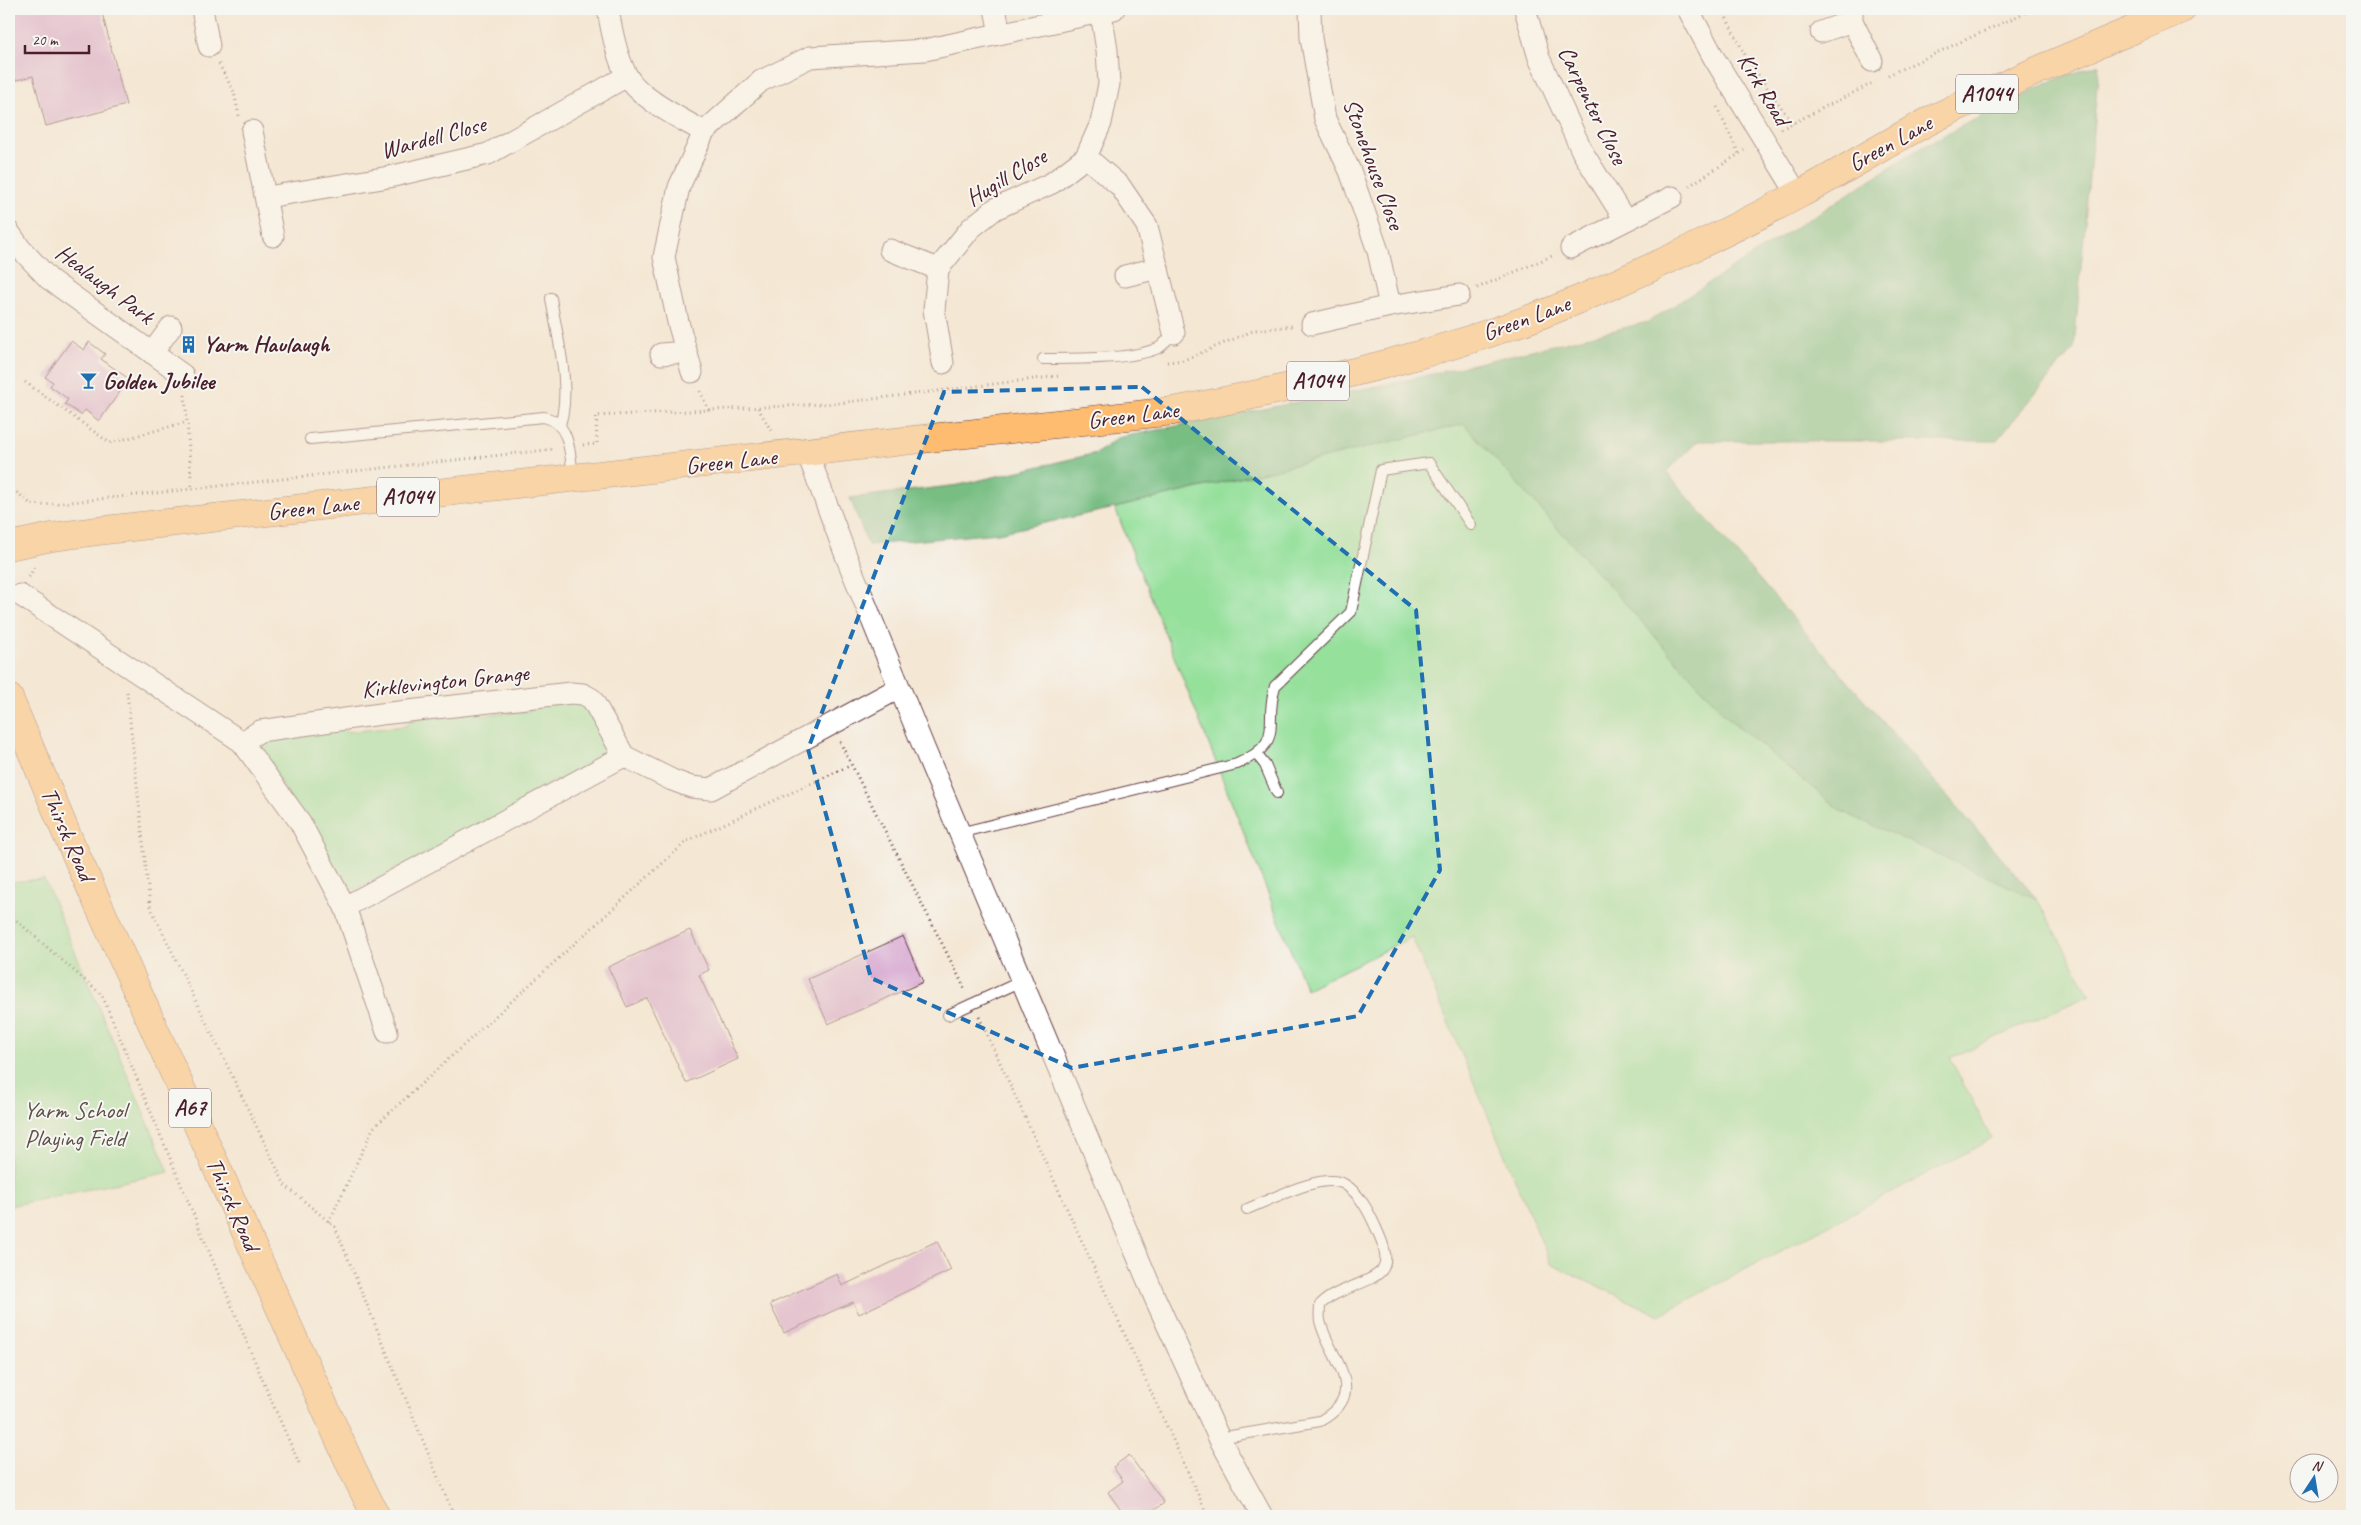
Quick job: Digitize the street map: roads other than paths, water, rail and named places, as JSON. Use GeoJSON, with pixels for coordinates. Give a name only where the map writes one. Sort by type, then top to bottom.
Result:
{"type":"FeatureCollection","features":[{"type":"Feature","properties":{"kind":"main road","name":"Green Lane"},"geometry":{"type":"LineString","coordinates":[[9,547],[52,537],[105,530],[1173,411],[1283,390],[1380,366],[1493,331],[1583,298],[1684,252],[1798,195],[1940,115],[2182,9]]}},
{"type":"Feature","properties":{"kind":"main road","name":"Thirsk Road"},"geometry":{"type":"LineString","coordinates":[[9,698],[72,844],[352,1468],[376,1516]]}},
{"type":"Feature","properties":{"kind":"street"},"geometry":{"type":"LineString","coordinates":[[202,9],[209,46]]}},
{"type":"Feature","properties":{"kind":"street"},"geometry":{"type":"LineString","coordinates":[[608,9],[611,29],[627,76],[650,100],[704,132]]}},
{"type":"Feature","properties":{"kind":"street"},"geometry":{"type":"LineString","coordinates":[[995,9],[1000,34]]}},
{"type":"Feature","properties":{"kind":"street","name":"Stonehouse Close"},"geometry":{"type":"LineString","coordinates":[[1310,9],[1311,38],[1325,119],[1350,171],[1378,251],[1390,306]]}},
{"type":"Feature","properties":{"kind":"street","name":"Carpenter Close"},"geometry":{"type":"LineString","coordinates":[[1525,9],[1539,58],[1583,153],[1625,220]]}},
{"type":"Feature","properties":{"kind":"street","name":"Kirk Road"},"geometry":{"type":"LineString","coordinates":[[1688,9],[1762,139],[1798,195]]}},
{"type":"Feature","properties":{"kind":"street"},"geometry":{"type":"LineString","coordinates":[[692,372],[664,257],[679,187],[704,132],[760,81],[810,57],[925,50],[1107,11]]}},
{"type":"Feature","properties":{"kind":"street","name":"Hugill Close"},"geometry":{"type":"LineString","coordinates":[[938,268],[971,228],[995,209],[1052,182],[1086,157],[1101,123],[1109,84],[1107,11]]}},
{"type":"Feature","properties":{"kind":"street"},"geometry":{"type":"LineString","coordinates":[[1821,32],[1852,15],[1872,61]]}},
{"type":"Feature","properties":{"kind":"street","name":"Wardell Close"},"geometry":{"type":"LineString","coordinates":[[267,197],[389,177],[488,154],[627,76]]}},
{"type":"Feature","properties":{"kind":"street"},"geometry":{"type":"LineString","coordinates":[[252,131],[274,236]]}},
{"type":"Feature","properties":{"kind":"street"},"geometry":{"type":"LineString","coordinates":[[1086,157],[1120,186],[1147,226],[1174,333]]}},
{"type":"Feature","properties":{"kind":"street"},"geometry":{"type":"LineString","coordinates":[[1571,248],[1672,197]]}},
{"type":"Feature","properties":{"kind":"street","name":"Healaugh Park"},"geometry":{"type":"LineString","coordinates":[[9,232],[20,248],[49,280],[183,375]]}},
{"type":"Feature","properties":{"kind":"street"},"geometry":{"type":"LineString","coordinates":[[890,250],[938,268],[934,310],[943,363]]}},
{"type":"Feature","properties":{"kind":"street"},"geometry":{"type":"LineString","coordinates":[[1125,276],[1158,268]]}},
{"type":"Feature","properties":{"kind":"street"},"geometry":{"type":"LineString","coordinates":[[1312,324],[1390,306],[1459,295]]}},
{"type":"Feature","properties":{"kind":"street","name":"Healaugh Park"},"geometry":{"type":"LineString","coordinates":[[152,353],[171,327]]}},
{"type":"Feature","properties":{"kind":"street"},"geometry":{"type":"LineString","coordinates":[[661,354],[686,352]]}},
{"type":"Feature","properties":{"kind":"street"},"geometry":{"type":"LineString","coordinates":[[807,452],[899,688],[1155,1298],[1219,1438],[1262,1516]]}},
{"type":"Feature","properties":{"kind":"street"},"geometry":{"type":"LineString","coordinates":[[20,595],[242,742],[300,822],[345,907],[387,1032]]}},
{"type":"Feature","properties":{"kind":"street"},"geometry":{"type":"LineString","coordinates":[[345,907],[624,756],[672,780],[691,786],[711,789],[899,688]]}},
{"type":"Feature","properties":{"kind":"street","name":"Kirklevington Grange"},"geometry":{"type":"LineString","coordinates":[[242,742],[260,731],[381,714],[571,693],[583,694],[592,699],[624,756]]}},
{"type":"Feature","properties":{"kind":"lane"},"geometry":{"type":"LineString","coordinates":[[551,298],[565,382],[564,412],[560,425]]}},
{"type":"Feature","properties":{"kind":"lane"},"geometry":{"type":"LineString","coordinates":[[1043,359],[1094,359],[1148,352],[1161,346],[1174,333]]}},
{"type":"Feature","properties":{"kind":"lane"},"geometry":{"type":"LineString","coordinates":[[310,440],[535,417],[551,419],[560,425],[564,431],[569,447],[573,478]]}},
{"type":"Feature","properties":{"kind":"lane"},"geometry":{"type":"LineString","coordinates":[[959,833],[1237,764],[1257,755],[1267,741],[1272,727],[1275,686],[1350,612],[1381,470],[1429,463],[1471,525]]}},
{"type":"Feature","properties":{"kind":"lane"},"geometry":{"type":"LineString","coordinates":[[1257,755],[1265,765],[1277,793]]}},
{"type":"Feature","properties":{"kind":"lane"},"geometry":{"type":"LineString","coordinates":[[948,1015],[1022,981]]}},
{"type":"Feature","properties":{"kind":"lane"},"geometry":{"type":"LineString","coordinates":[[1219,1438],[1320,1421],[1334,1413],[1343,1401],[1345,1391],[1343,1375],[1320,1320],[1320,1305],[1329,1296],[1381,1271],[1386,1263],[1382,1241],[1375,1226],[1361,1200],[1344,1184],[1327,1180],[1247,1209]]}},
{"type":"Feature","properties":{"kind":"place","name":"Yarm Haulaugh"},"geometry":{"type":"Point","coordinates":[189,344]}},
{"type":"Feature","properties":{"kind":"place","name":"Golden Jubilee"},"geometry":{"type":"Point","coordinates":[89,381]}},
{"type":"Feature","properties":{"kind":"park label","name":"Yarm School Playing Field"},"geometry":{"type":"Point","coordinates":[75,1124]}}]}
